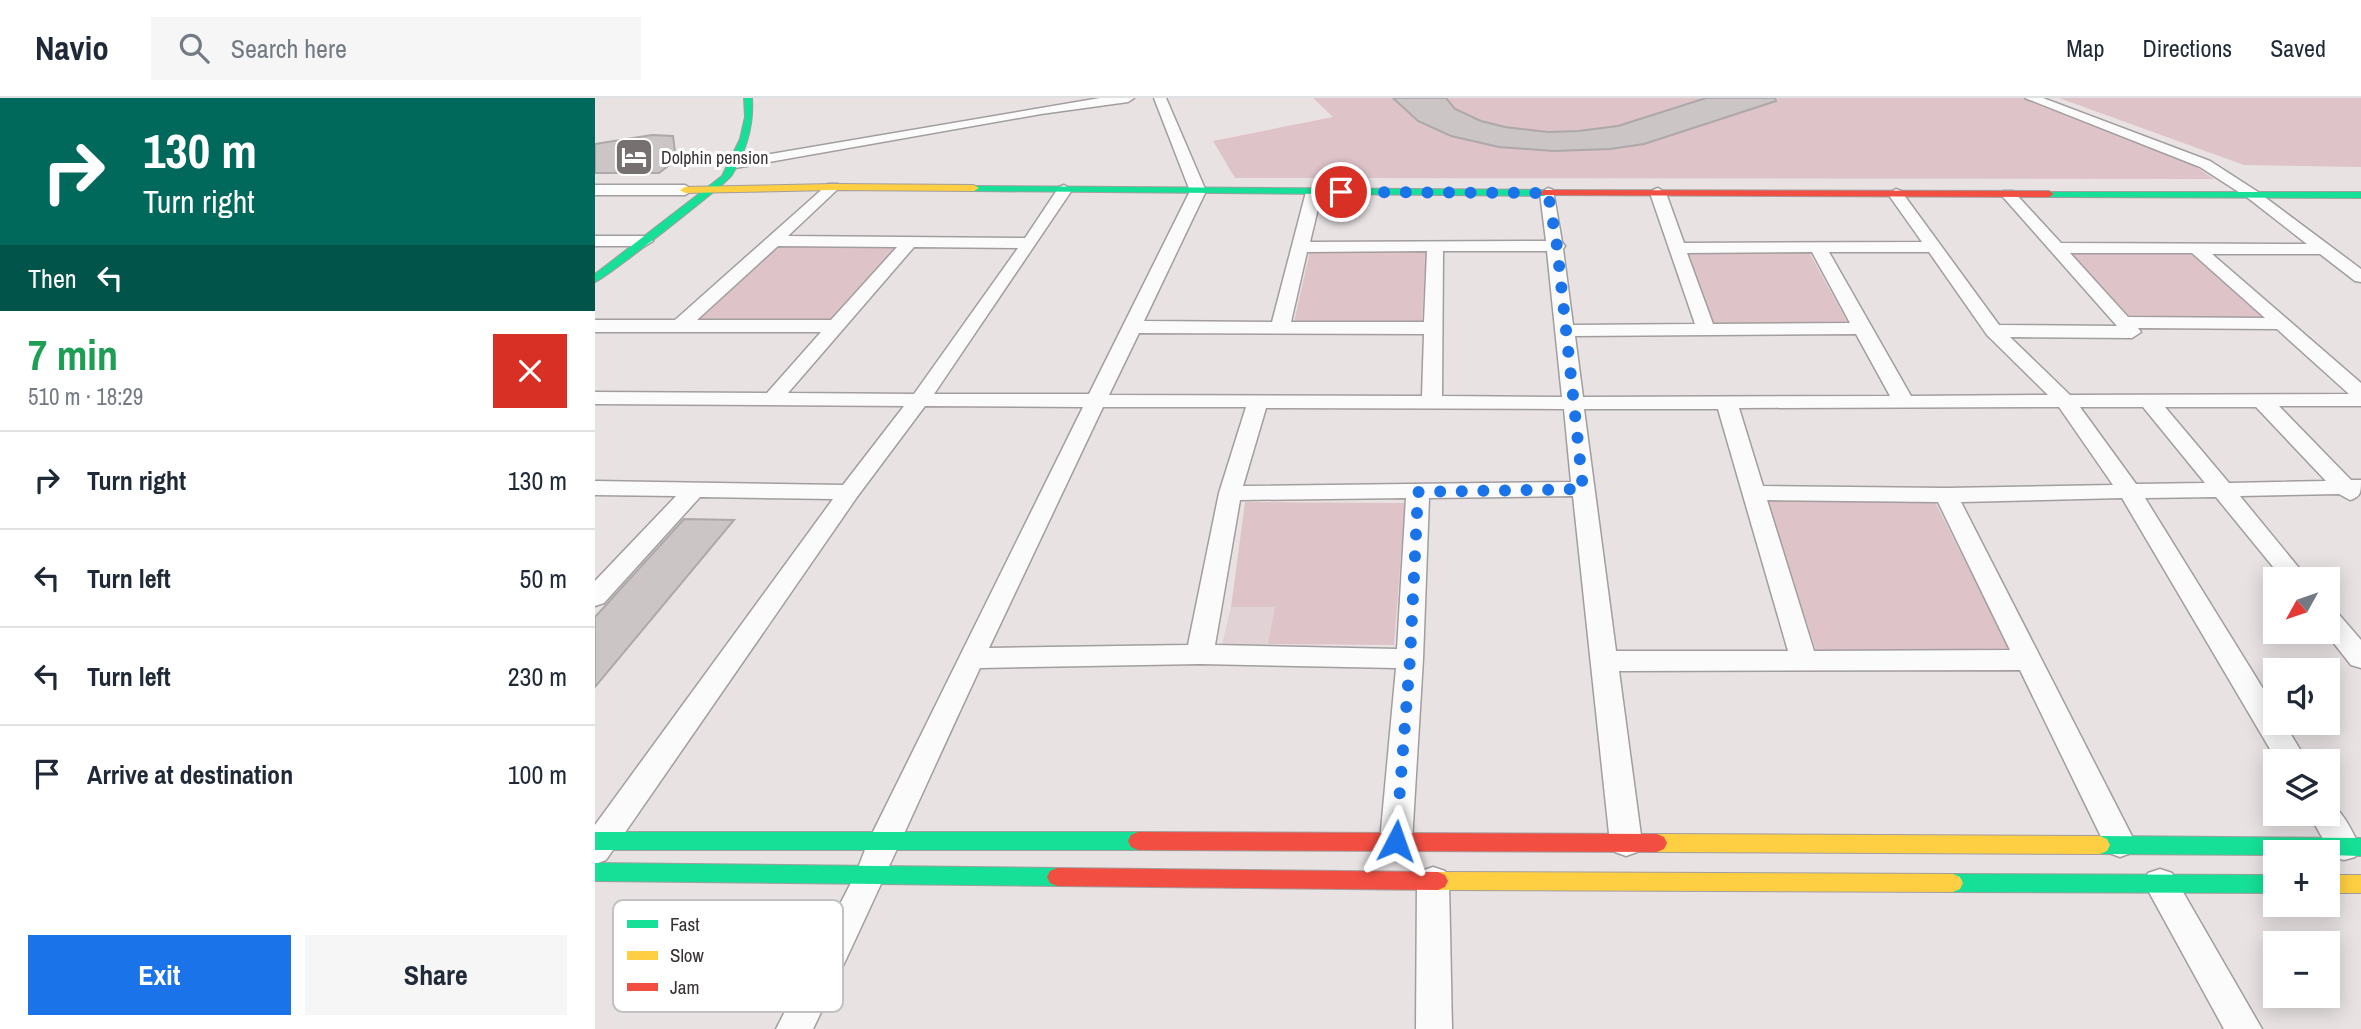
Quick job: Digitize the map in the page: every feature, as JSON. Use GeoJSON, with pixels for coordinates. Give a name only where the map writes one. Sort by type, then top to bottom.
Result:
{"type":"FeatureCollection","features":[{"type":"Feature","properties":{"kind":"street"},"geometry":{"type":"LineString","coordinates":[[595,279],[714,188],[735,164],[750,107],[747,98],[727,101]]}},
{"type":"Feature","properties":{"kind":"street"},"geometry":{"type":"LineString","coordinates":[[735,164],[1041,110],[1128,98]]}},
{"type":"Feature","properties":{"kind":"street"},"geometry":{"type":"LineString","coordinates":[[843,932],[971,659],[1198,191],[1160,98]]}},
{"type":"Feature","properties":{"kind":"street"},"geometry":{"type":"LineString","coordinates":[[2031,98],[2186,156],[2253,194],[2361,277]]}},
{"type":"Feature","properties":{"kind":"street"},"geometry":{"type":"LineString","coordinates":[[595,261],[707,170]]}},
{"type":"Feature","properties":{"kind":"street"},"geometry":{"type":"LineString","coordinates":[[595,190],[833,187],[1314,192],[2253,194],[2356,187]]}},
{"type":"Feature","properties":{"kind":"street"},"geometry":{"type":"LineString","coordinates":[[680,326],[833,187]]}},
{"type":"Feature","properties":{"kind":"street"},"geometry":{"type":"LineString","coordinates":[[597,844],[849,492],[920,400],[1064,190]]}},
{"type":"Feature","properties":{"kind":"street"},"geometry":{"type":"LineString","coordinates":[[1280,328],[1314,192]]}},
{"type":"Feature","properties":{"kind":"street"},"geometry":{"type":"LineString","coordinates":[[1548,193],[1557,246],[1583,489],[1626,842]]}},
{"type":"Feature","properties":{"kind":"street"},"geometry":{"type":"LineString","coordinates":[[1658,193],[1706,329]]}},
{"type":"Feature","properties":{"kind":"street"},"geometry":{"type":"LineString","coordinates":[[1896,194],[1994,331],[2065,401],[2129,491],[2285,749]]}},
{"type":"Feature","properties":{"kind":"street"},"geometry":{"type":"LineString","coordinates":[[1994,331],[2132,332],[2008,194]]}},
{"type":"Feature","properties":{"kind":"street"},"geometry":{"type":"LineString","coordinates":[[595,241],[645,241]]}},
{"type":"Feature","properties":{"kind":"street"},"geometry":{"type":"LineString","coordinates":[[773,241],[1030,243]]}},
{"type":"Feature","properties":{"kind":"street"},"geometry":{"type":"LineString","coordinates":[[772,399],[910,242]]}},
{"type":"Feature","properties":{"kind":"street"},"geometry":{"type":"LineString","coordinates":[[1301,247],[1557,246]]}},
{"type":"Feature","properties":{"kind":"street"},"geometry":{"type":"LineString","coordinates":[[1433,403],[1435,247]]}},
{"type":"Feature","properties":{"kind":"street"},"geometry":{"type":"LineString","coordinates":[[1677,248],[1936,247]]}},
{"type":"Feature","properties":{"kind":"street"},"geometry":{"type":"LineString","coordinates":[[1818,248],[1904,402]]}},
{"type":"Feature","properties":{"kind":"street"},"geometry":{"type":"LineString","coordinates":[[2056,248],[2325,249]]}},
{"type":"Feature","properties":{"kind":"street"},"geometry":{"type":"LineString","coordinates":[[2197,249],[2361,394]]}},
{"type":"Feature","properties":{"kind":"street"},"geometry":{"type":"LineString","coordinates":[[2123,322],[2282,324]]}},
{"type":"Feature","properties":{"kind":"street"},"geometry":{"type":"LineString","coordinates":[[595,326],[837,326]]}},
{"type":"Feature","properties":{"kind":"street"},"geometry":{"type":"LineString","coordinates":[[1132,327],[1434,328]]}},
{"type":"Feature","properties":{"kind":"street"},"geometry":{"type":"LineString","coordinates":[[1565,331],[1863,328]]}},
{"type":"Feature","properties":{"kind":"street"},"geometry":{"type":"LineString","coordinates":[[596,399],[1433,403],[2361,400]]}},
{"type":"Feature","properties":{"kind":"street"},"geometry":{"type":"LineString","coordinates":[[2261,400],[2356,493]]}},
{"type":"Feature","properties":{"kind":"street"},"geometry":{"type":"LineString","coordinates":[[1200,654],[1230,493],[1258,401]]}},
{"type":"Feature","properties":{"kind":"street"},"geometry":{"type":"LineString","coordinates":[[2149,401],[2286,567]]}},
{"type":"Feature","properties":{"kind":"street"},"geometry":{"type":"LineString","coordinates":[[1727,403],[1804,661]]}},
{"type":"Feature","properties":{"kind":"street"},"geometry":{"type":"LineString","coordinates":[[595,488],[849,492]]}},
{"type":"Feature","properties":{"kind":"street"},"geometry":{"type":"LineString","coordinates":[[1230,493],[1583,489]]}},
{"type":"Feature","properties":{"kind":"street"},"geometry":{"type":"LineString","coordinates":[[1754,493],[1946,495],[2222,489],[2356,493]]}},
{"type":"Feature","properties":{"kind":"street"},"geometry":{"type":"LineString","coordinates":[[595,597],[694,490]]}},
{"type":"Feature","properties":{"kind":"street"},"geometry":{"type":"LineString","coordinates":[[1396,841],[1410,659],[1418,492]]}},
{"type":"Feature","properties":{"kind":"street"},"geometry":{"type":"LineString","coordinates":[[1946,495],[2120,844]]}},
{"type":"Feature","properties":{"kind":"street"},"geometry":{"type":"LineString","coordinates":[[2340,633],[2361,658]]}},
{"type":"Feature","properties":{"kind":"street"},"geometry":{"type":"LineString","coordinates":[[971,659],[1200,654],[1410,659]]}},
{"type":"Feature","properties":{"kind":"street"},"geometry":{"type":"LineString","coordinates":[[1604,661],[2028,660]]}},
{"type":"Feature","properties":{"kind":"street"},"geometry":{"type":"LineString","coordinates":[[2335,826],[2353,847]]}},
{"type":"Feature","properties":{"kind":"street"},"geometry":{"type":"LineString","coordinates":[[597,844],[1396,841],[2353,847]]}},
{"type":"Feature","properties":{"kind":"street"},"geometry":{"type":"LineString","coordinates":[[595,872],[1433,881],[2263,884]]}},
{"type":"Feature","properties":{"kind":"street"},"geometry":{"type":"LineString","coordinates":[[1433,881],[1434,1029]]}},
{"type":"Feature","properties":{"kind":"street"},"geometry":{"type":"LineString","coordinates":[[2160,883],[2243,1029]]}},
{"type":"Feature","properties":{"kind":"street"},"geometry":{"type":"LineString","coordinates":[[2340,884],[2361,885]]}},
{"type":"Feature","properties":{"kind":"street"},"geometry":{"type":"LineString","coordinates":[[794,1029],[803,1012]]}},
{"type":"Feature","properties":{"kind":"shaded area"},"geometry":{"type":"Polygon","coordinates":[[[1313,98],[2022,98],[2187,161],[2214,179],[1235,178],[1213,141],[1333,117],[1313,98]]]}},
{"type":"Feature","properties":{"kind":"shaded area"},"geometry":{"type":"Polygon","coordinates":[[[2059,98],[2361,98],[2361,167],[2244,165],[2059,98]]]}},
{"type":"Feature","properties":{"kind":"shaded area"},"geometry":{"type":"Polygon","coordinates":[[[777,247],[897,247],[831,321],[697,320],[777,247]]]}},
{"type":"Feature","properties":{"kind":"shaded area"},"geometry":{"type":"Polygon","coordinates":[[[1310,251],[1426,251],[1422,322],[1294,322],[1310,251]]]}},
{"type":"Feature","properties":{"kind":"shaded area"},"geometry":{"type":"Polygon","coordinates":[[[2069,251],[2190,251],[2266,320],[2132,319],[2069,251]]]}},
{"type":"Feature","properties":{"kind":"shaded area"},"geometry":{"type":"Polygon","coordinates":[[[1687,252],[1809,252],[1848,323],[1712,323],[1687,252]]]}},
{"type":"Feature","properties":{"kind":"shaded area"},"geometry":{"type":"Polygon","coordinates":[[[1767,500],[1934,500],[2011,652],[1816,651],[1767,500]]]}},
{"type":"Feature","properties":{"kind":"shaded area"},"geometry":{"type":"Polygon","coordinates":[[[1245,502],[1405,503],[1394,645],[1268,644],[1275,607],[1231,607],[1245,502]]]}},
{"type":"Feature","properties":{"kind":"shaded area"},"geometry":{"type":"Polygon","coordinates":[[[1231,607],[1276,607],[1268,644],[1222,644],[1231,607]]]}},
{"type":"Feature","properties":{"kind":"building"},"geometry":{"type":"Polygon","coordinates":[[[1393,98],[1446,98],[1455,109],[1481,121],[1548,132],[1618,126],[1706,98],[1775,98],[1776,101],[1644,144],[1610,149],[1554,151],[1499,147],[1451,136],[1418,121],[1393,98]]]}},
{"type":"Feature","properties":{"kind":"building"},"geometry":{"type":"Polygon","coordinates":[[[652,135],[673,136],[676,160],[659,173],[595,173],[595,144],[652,135]]]}},
{"type":"Feature","properties":{"kind":"building"},"geometry":{"type":"Polygon","coordinates":[[[684,519],[734,520],[595,687],[595,617],[684,519]]]}},
{"type":"Feature","properties":{"kind":"traffic: fast"},"geometry":{"type":"LineString","coordinates":[[595,279],[726,177],[744,139],[749,117],[748,98]]}},
{"type":"Feature","properties":{"kind":"traffic: fast"},"geometry":{"type":"LineString","coordinates":[[974,188],[1544,193]]}},
{"type":"Feature","properties":{"kind":"traffic: fast"},"geometry":{"type":"LineString","coordinates":[[2049,194],[2361,195]]}},
{"type":"Feature","properties":{"kind":"traffic: fast"},"geometry":{"type":"LineString","coordinates":[[595,841],[1138,841]]}},
{"type":"Feature","properties":{"kind":"traffic: fast"},"geometry":{"type":"LineString","coordinates":[[2100,845],[2361,847]]}},
{"type":"Feature","properties":{"kind":"traffic: fast"},"geometry":{"type":"LineString","coordinates":[[595,872],[1057,877]]}},
{"type":"Feature","properties":{"kind":"traffic: fast"},"geometry":{"type":"LineString","coordinates":[[1953,883],[2263,884]]}},
{"type":"Feature","properties":{"kind":"traffic: slow"},"geometry":{"type":"LineString","coordinates":[[685,190],[974,188]]}},
{"type":"Feature","properties":{"kind":"traffic: slow"},"geometry":{"type":"LineString","coordinates":[[1657,843],[2100,845]]}},
{"type":"Feature","properties":{"kind":"traffic: slow"},"geometry":{"type":"LineString","coordinates":[[1438,881],[1953,883]]}},
{"type":"Feature","properties":{"kind":"traffic: slow"},"geometry":{"type":"LineString","coordinates":[[2340,884],[2361,884]]}},
{"type":"Feature","properties":{"kind":"traffic: jam"},"geometry":{"type":"LineString","coordinates":[[1544,193],[2049,194]]}},
{"type":"Feature","properties":{"kind":"traffic: jam"},"geometry":{"type":"LineString","coordinates":[[1138,841],[1657,843]]}},
{"type":"Feature","properties":{"kind":"traffic: jam"},"geometry":{"type":"LineString","coordinates":[[1057,877],[1438,881]]}},
{"type":"Feature","properties":{"kind":"place","name":"Dolphin pension"},"geometry":{"type":"Point","coordinates":[634,157]}},
{"type":"Feature","properties":{"kind":"route"},"geometry":{"type":"LineString","coordinates":[[1341,192],[1548,193],[1557,246],[1583,489],[1418,492],[1410,659],[1396,841]]}}]}
